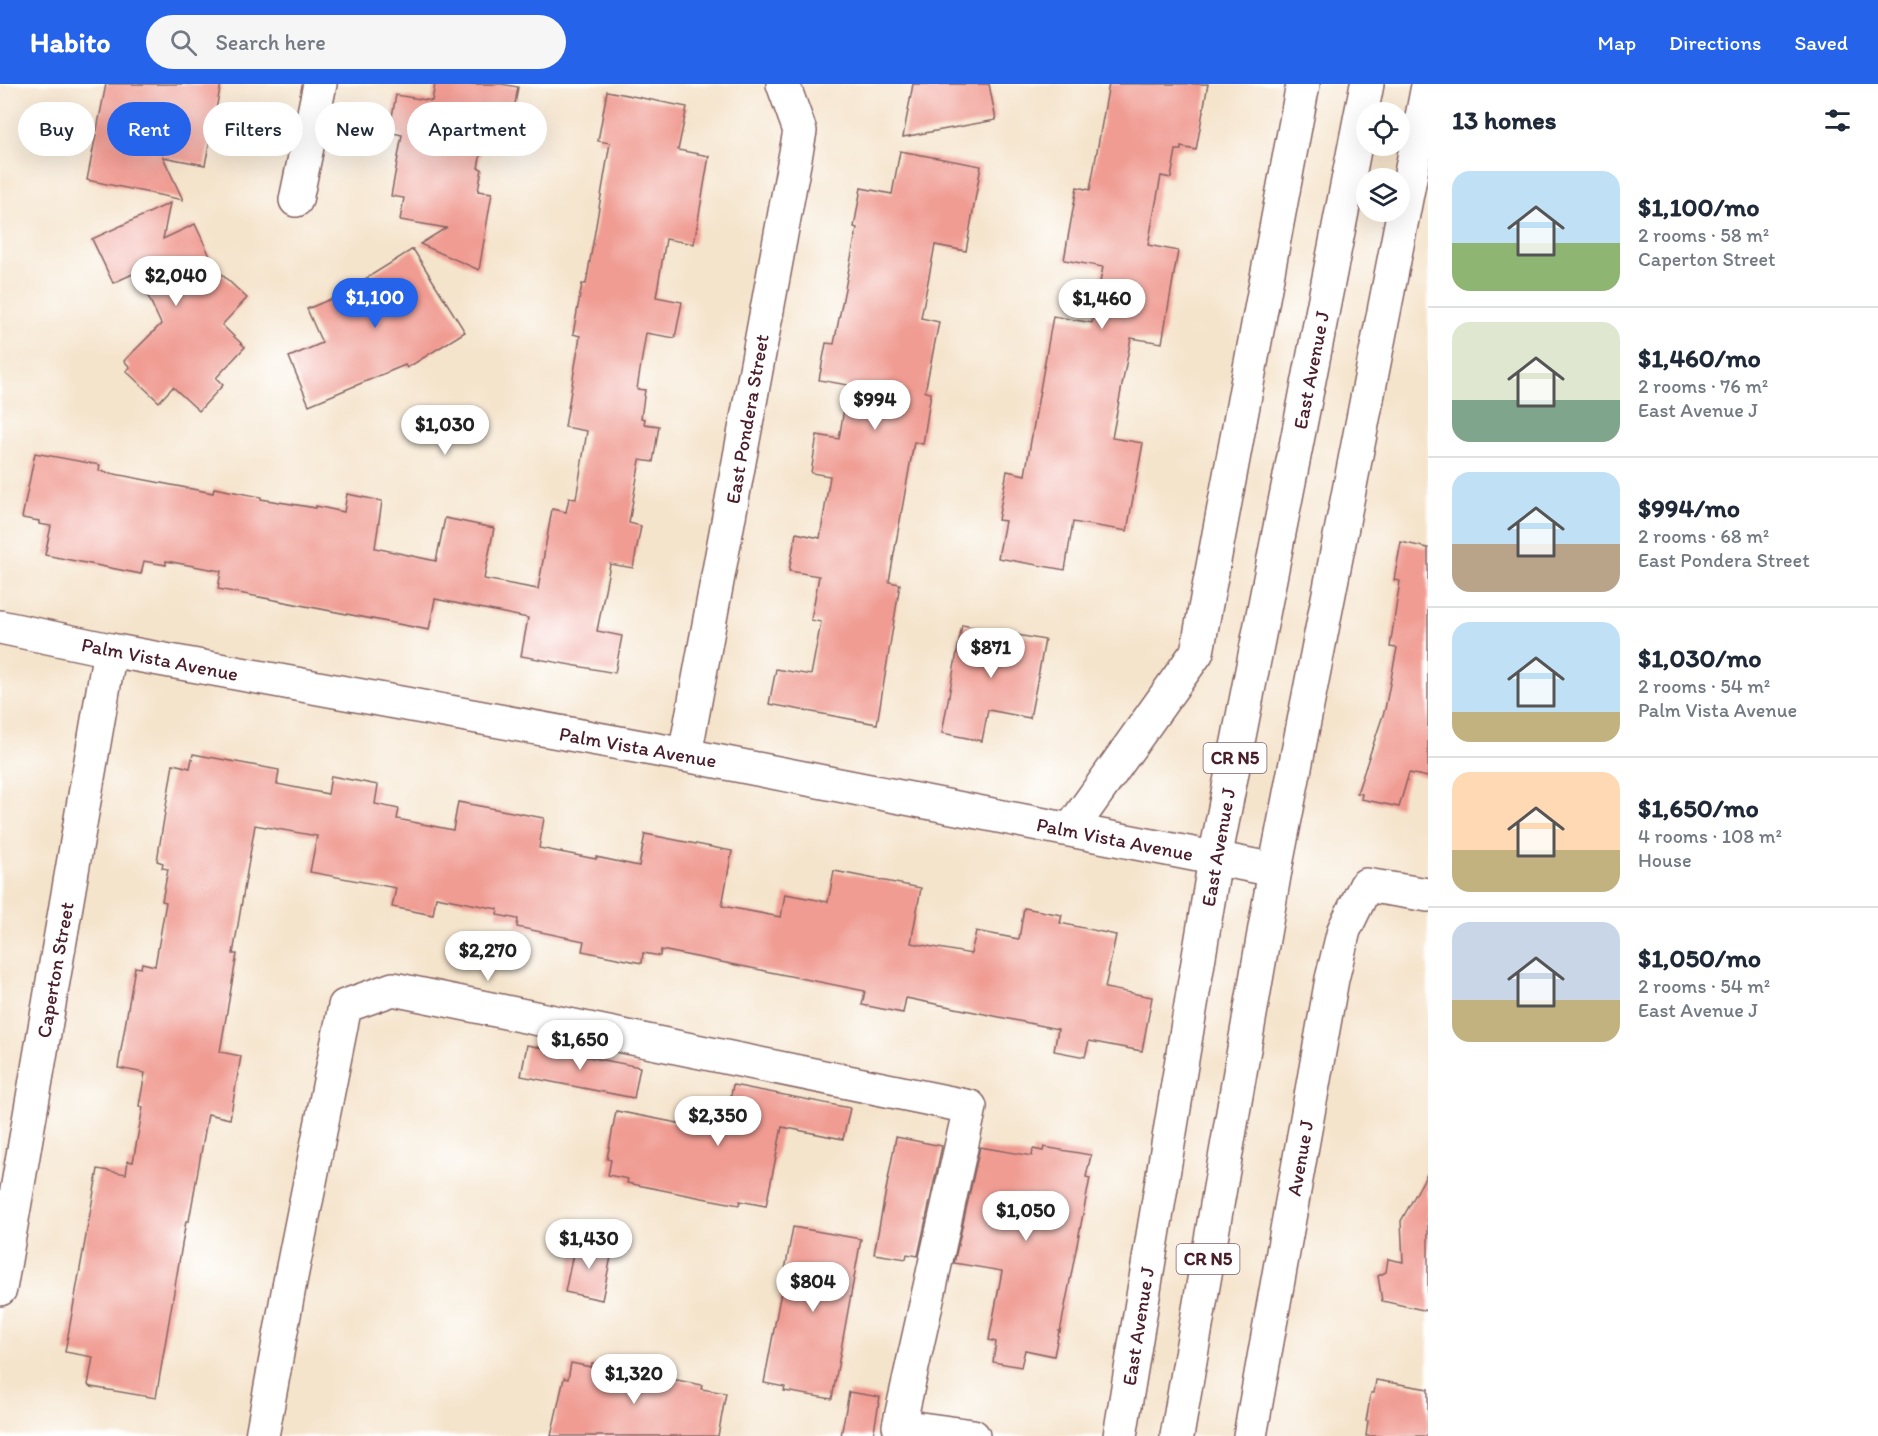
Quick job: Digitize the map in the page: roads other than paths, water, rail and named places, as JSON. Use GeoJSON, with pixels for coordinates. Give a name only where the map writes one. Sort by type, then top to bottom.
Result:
{"type":"FeatureCollection","features":[{"type":"Feature","properties":{"kind":"street"},"geometry":{"type":"LineString","coordinates":[[296,201],[320,84]]}},
{"type":"Feature","properties":{"kind":"street","name":"East Pondera Street"},"geometry":{"type":"LineString","coordinates":[[685,755],[800,131],[784,84]]}},
{"type":"Feature","properties":{"kind":"street"},"geometry":{"type":"LineString","coordinates":[[1071,830],[1197,652],[1303,84]]}},
{"type":"Feature","properties":{"kind":"street","name":"East Avenue J"},"geometry":{"type":"LineString","coordinates":[[1120,1436],[1215,859],[1367,84]]}},
{"type":"Feature","properties":{"kind":"street","name":"CR N5"},"geometry":{"type":"LineString","coordinates":[[1177,1436],[1275,870],[1428,86]]}},
{"type":"Feature","properties":{"kind":"street","name":"Palm Vista Avenue"},"geometry":{"type":"LineString","coordinates":[[0,627],[110,650],[685,755],[1275,870]]}},
{"type":"Feature","properties":{"kind":"street","name":"Caperton Street"},"geometry":{"type":"LineString","coordinates":[[0,1289],[110,650]]}},
{"type":"Feature","properties":{"kind":"street","name":"Avenue J"},"geometry":{"type":"LineString","coordinates":[[1250,1436],[1332,979],[1344,930],[1366,885],[1428,896]]}},
{"type":"Feature","properties":{"kind":"street"},"geometry":{"type":"LineString","coordinates":[[262,1436],[345,1006],[393,989],[970,1107],[898,1431],[973,1436]]}}]}
